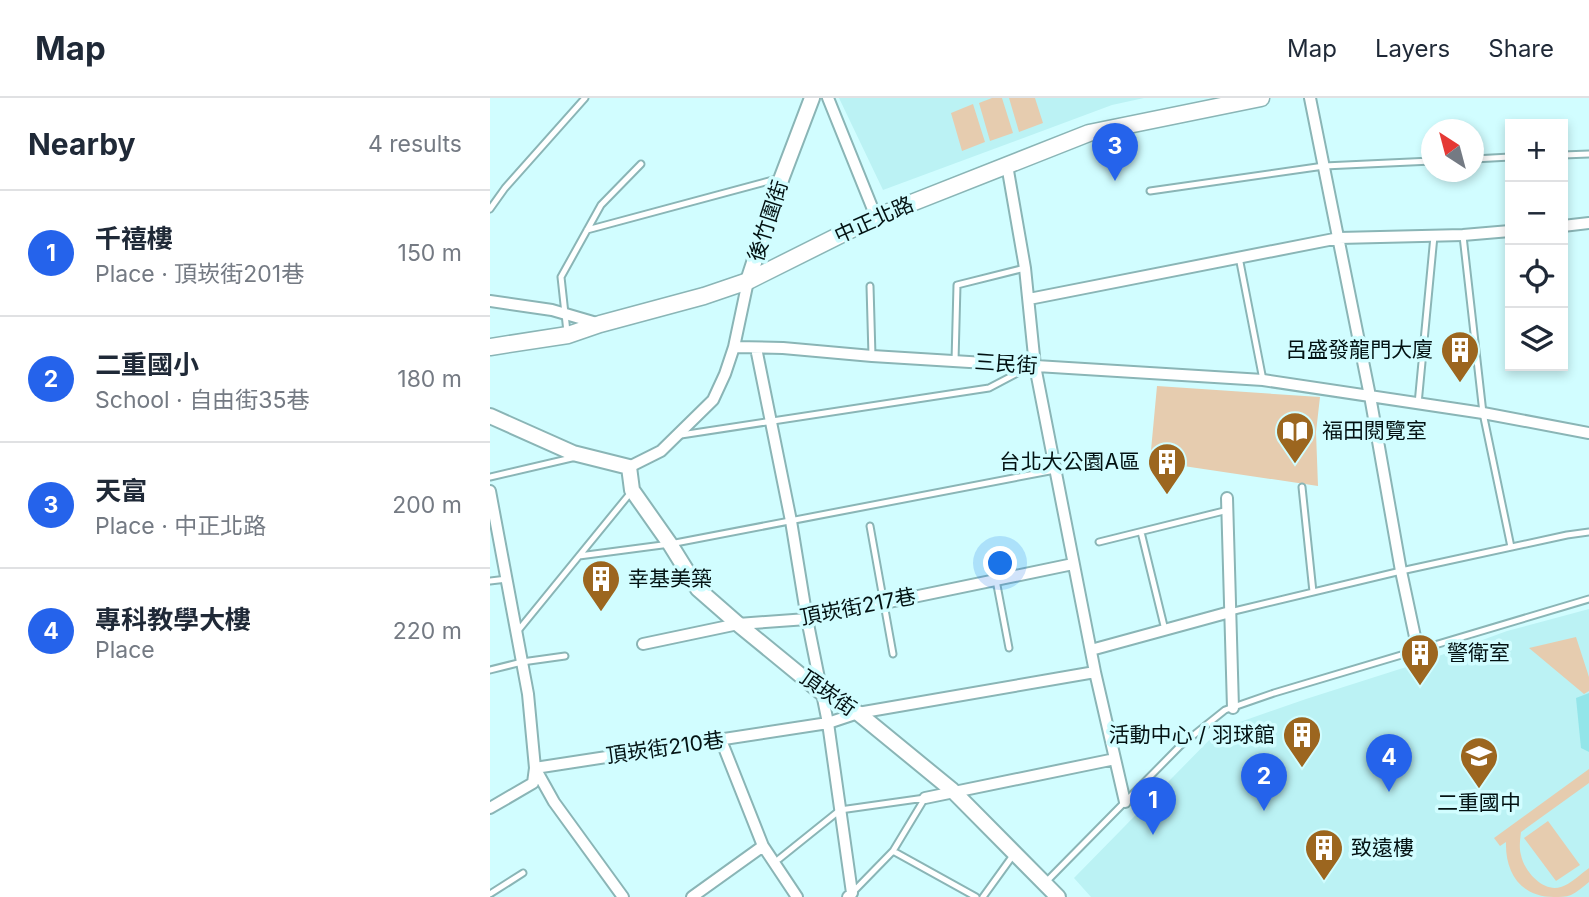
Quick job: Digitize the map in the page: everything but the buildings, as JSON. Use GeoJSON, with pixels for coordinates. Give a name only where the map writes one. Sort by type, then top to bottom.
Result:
{"type":"FeatureCollection","features":[{"type":"Feature","properties":{"kind":"main road","name":"中正北路"},"geometry":{"type":"LineString","coordinates":[[490,347],[568,335],[748,281],[876,217],[1089,133],[1261,98]]}},
{"type":"Feature","properties":{"kind":"street","name":"後竹圍街"},"geometry":{"type":"LineString","coordinates":[[734,347],[748,281],[782,177],[812,98]]}},
{"type":"Feature","properties":{"kind":"street"},"geometry":{"type":"LineString","coordinates":[[828,98],[876,217]]}},
{"type":"Feature","properties":{"kind":"street"},"geometry":{"type":"LineString","coordinates":[[1310,98],[1418,651]]}},
{"type":"Feature","properties":{"kind":"street"},"geometry":{"type":"LineString","coordinates":[[1007,165],[1026,268],[1033,366],[1095,672],[1125,802]]}},
{"type":"Feature","properties":{"kind":"street"},"geometry":{"type":"LineString","coordinates":[[1568,225],[1589,223]]}},
{"type":"Feature","properties":{"kind":"street"},"geometry":{"type":"LineString","coordinates":[[1028,299],[1339,237],[1463,235],[1505,231]]}},
{"type":"Feature","properties":{"kind":"street"},"geometry":{"type":"LineString","coordinates":[[490,301],[552,310],[600,324]]}},
{"type":"Feature","properties":{"kind":"street"},"geometry":{"type":"LineString","coordinates":[[490,416],[573,453],[629,467],[661,451],[713,400],[734,347]]}},
{"type":"Feature","properties":{"kind":"street","name":"三民街"},"geometry":{"type":"LineString","coordinates":[[734,347],[1264,380],[1483,413],[1589,433]]}},
{"type":"Feature","properties":{"kind":"street"},"geometry":{"type":"LineString","coordinates":[[756,348],[828,723],[850,895]]}},
{"type":"Feature","properties":{"kind":"street","name":"頂崁街"},"geometry":{"type":"LineString","coordinates":[[629,467],[632,490],[698,589],[821,692],[858,713],[953,791],[1058,897]]}},
{"type":"Feature","properties":{"kind":"street"},"geometry":{"type":"LineString","coordinates":[[490,491],[528,694],[535,768],[533,783],[490,808]]}},
{"type":"Feature","properties":{"kind":"street"},"geometry":{"type":"LineString","coordinates":[[1227,504],[1233,708]]}},
{"type":"Feature","properties":{"kind":"street","name":"頂崁街217巷"},"geometry":{"type":"LineString","coordinates":[[643,644],[738,624],[807,619],[1073,564]]}},
{"type":"Feature","properties":{"kind":"street"},"geometry":{"type":"LineString","coordinates":[[1091,650],[1230,612]]}},
{"type":"Feature","properties":{"kind":"street","name":"頂崁街210巷"},"geometry":{"type":"LineString","coordinates":[[535,768],[828,723],[858,713],[1095,672]]}},
{"type":"Feature","properties":{"kind":"street"},"geometry":{"type":"LineString","coordinates":[[721,740],[763,846],[797,897]]}},
{"type":"Feature","properties":{"kind":"street"},"geometry":{"type":"LineString","coordinates":[[925,798],[1115,759]]}},
{"type":"Feature","properties":{"kind":"street"},"geometry":{"type":"LineString","coordinates":[[535,768],[554,802],[623,897]]}},
{"type":"Feature","properties":{"kind":"street"},"geometry":{"type":"LineString","coordinates":[[692,897],[763,846]]}},
{"type":"Feature","properties":{"kind":"lane"},"geometry":{"type":"LineString","coordinates":[[490,209],[505,188],[585,98]]}},
{"type":"Feature","properties":{"kind":"lane"},"geometry":{"type":"LineString","coordinates":[[1568,155],[1589,154]]}},
{"type":"Feature","properties":{"kind":"lane"},"geometry":{"type":"LineString","coordinates":[[1484,159],[1505,158]]}},
{"type":"Feature","properties":{"kind":"lane"},"geometry":{"type":"LineString","coordinates":[[1150,191],[1324,166],[1421,162]]}},
{"type":"Feature","properties":{"kind":"lane"},"geometry":{"type":"LineString","coordinates":[[568,335],[561,277],[601,205],[641,164]]}},
{"type":"Feature","properties":{"kind":"lane"},"geometry":{"type":"LineString","coordinates":[[587,230],[782,177]]}},
{"type":"Feature","properties":{"kind":"lane"},"geometry":{"type":"LineString","coordinates":[[1463,235],[1483,413],[1511,547]]}},
{"type":"Feature","properties":{"kind":"lane"},"geometry":{"type":"LineString","coordinates":[[1418,404],[1434,236]]}},
{"type":"Feature","properties":{"kind":"lane"},"geometry":{"type":"LineString","coordinates":[[1239,257],[1264,380]]}},
{"type":"Feature","properties":{"kind":"lane"},"geometry":{"type":"LineString","coordinates":[[956,361],[957,285],[1026,268]]}},
{"type":"Feature","properties":{"kind":"lane"},"geometry":{"type":"LineString","coordinates":[[870,286],[872,356]]}},
{"type":"Feature","properties":{"kind":"lane"},"geometry":{"type":"LineString","coordinates":[[678,436],[989,388],[1033,366]]}},
{"type":"Feature","properties":{"kind":"lane"},"geometry":{"type":"LineString","coordinates":[[490,477],[583,456]]}},
{"type":"Feature","properties":{"kind":"lane"},"geometry":{"type":"LineString","coordinates":[[579,556],[670,544],[1055,470]]}},
{"type":"Feature","properties":{"kind":"lane"},"geometry":{"type":"LineString","coordinates":[[1302,487],[1313,592]]}},
{"type":"Feature","properties":{"kind":"lane"},"geometry":{"type":"LineString","coordinates":[[517,632],[632,490]]}},
{"type":"Feature","properties":{"kind":"lane"},"geometry":{"type":"LineString","coordinates":[[1100,542],[1141,532],[1227,504]]}},
{"type":"Feature","properties":{"kind":"lane"},"geometry":{"type":"LineString","coordinates":[[870,526],[893,654]]}},
{"type":"Feature","properties":{"kind":"lane"},"geometry":{"type":"LineString","coordinates":[[1141,532],[1165,630]]}},
{"type":"Feature","properties":{"kind":"lane"},"geometry":{"type":"LineString","coordinates":[[1230,612],[1401,571],[1589,532]]}},
{"type":"Feature","properties":{"kind":"lane"},"geometry":{"type":"LineString","coordinates":[[490,582],[507,579]]}},
{"type":"Feature","properties":{"kind":"lane"},"geometry":{"type":"LineString","coordinates":[[996,580],[1009,648]]}},
{"type":"Feature","properties":{"kind":"lane"},"geometry":{"type":"LineString","coordinates":[[1045,883],[1180,746],[1225,710],[1589,599]]}},
{"type":"Feature","properties":{"kind":"lane"},"geometry":{"type":"LineString","coordinates":[[490,670],[565,656]]}},
{"type":"Feature","properties":{"kind":"lane"},"geometry":{"type":"LineString","coordinates":[[779,859],[840,810],[925,798]]}},
{"type":"Feature","properties":{"kind":"lane"},"geometry":{"type":"LineString","coordinates":[[850,895],[893,851],[925,798]]}},
{"type":"Feature","properties":{"kind":"lane"},"geometry":{"type":"LineString","coordinates":[[893,851],[976,897]]}},
{"type":"Feature","properties":{"kind":"lane"},"geometry":{"type":"LineString","coordinates":[[983,897],[1015,853]]}},
{"type":"Feature","properties":{"kind":"lane"},"geometry":{"type":"LineString","coordinates":[[490,894],[523,873]]}},
{"type":"Feature","properties":{"kind":"shaded area"},"geometry":{"type":"Polygon","coordinates":[[[839,98],[1144,98],[1112,105],[883,190],[839,98]]]}},
{"type":"Feature","properties":{"kind":"shaded area"},"geometry":{"type":"Polygon","coordinates":[[[992,98],[1002,98],[1013,133],[990,141],[979,103],[992,98]]]}},
{"type":"Feature","properties":{"kind":"shaded area"},"geometry":{"type":"Polygon","coordinates":[[[1009,98],[1035,98],[1043,123],[1019,132],[1009,98]]]}},
{"type":"Feature","properties":{"kind":"shaded area"},"geometry":{"type":"Polygon","coordinates":[[[973,104],[985,142],[962,151],[951,113],[973,104]]]}},
{"type":"Feature","properties":{"kind":"shaded area"},"geometry":{"type":"Polygon","coordinates":[[[1157,386],[1320,397],[1316,432],[1318,486],[1150,461],[1157,386]]]}},
{"type":"Feature","properties":{"kind":"shaded area"},"geometry":{"type":"Polygon","coordinates":[[[1589,609],[1589,897],[1091,897],[1074,878],[1220,729],[1507,631],[1589,609]]]}},
{"type":"Feature","properties":{"kind":"shaded area"},"geometry":{"type":"Polygon","coordinates":[[[1576,637],[1589,677],[1589,691],[1584,694],[1529,648],[1576,637]]]}},
{"type":"Feature","properties":{"kind":"shaded area"},"geometry":{"type":"Polygon","coordinates":[[[1589,693],[1589,752],[1581,748],[1576,698],[1589,693]]]}},
{"type":"Feature","properties":{"kind":"shaded area"},"geometry":{"type":"Polygon","coordinates":[[[1589,769],[1589,783],[1521,832],[1520,847],[1526,868],[1541,884],[1561,887],[1589,868],[1589,882],[1567,896],[1542,896],[1532,893],[1517,881],[1512,873],[1508,864],[1506,842],[1500,846],[1494,838],[1589,769]]]}},
{"type":"Feature","properties":{"kind":"shaded area"},"geometry":{"type":"Polygon","coordinates":[[[1548,821],[1580,865],[1556,881],[1524,838],[1548,821]]]}},
{"type":"Feature","properties":{"kind":"place","name":"天富"},"geometry":{"type":"Point","coordinates":[1115,181]}},
{"type":"Feature","properties":{"kind":"place","name":"呂盛發龍門大廈"},"geometry":{"type":"Point","coordinates":[1460,384]}},
{"type":"Feature","properties":{"kind":"place","name":"福田閱覽室"},"geometry":{"type":"Point","coordinates":[1295,465]}},
{"type":"Feature","properties":{"kind":"place","name":"台北大公園A區"},"geometry":{"type":"Point","coordinates":[1167,496]}},
{"type":"Feature","properties":{"kind":"place","name":"幸基美築"},"geometry":{"type":"Point","coordinates":[601,613]}},
{"type":"Feature","properties":{"kind":"place","name":"警衛室"},"geometry":{"type":"Point","coordinates":[1420,687]}},
{"type":"Feature","properties":{"kind":"place","name":"活動中心 / 羽球館"},"geometry":{"type":"Point","coordinates":[1302,769]}},
{"type":"Feature","properties":{"kind":"place","name":"二重國中"},"geometry":{"type":"Point","coordinates":[1479,790]}},
{"type":"Feature","properties":{"kind":"place","name":"專科教學大樓"},"geometry":{"type":"Point","coordinates":[1389,792]}},
{"type":"Feature","properties":{"kind":"place","name":"二重國小"},"geometry":{"type":"Point","coordinates":[1264,811]}},
{"type":"Feature","properties":{"kind":"place","name":"千禧樓"},"geometry":{"type":"Point","coordinates":[1153,835]}},
{"type":"Feature","properties":{"kind":"place","name":"致遠樓"},"geometry":{"type":"Point","coordinates":[1324,882]}}]}
